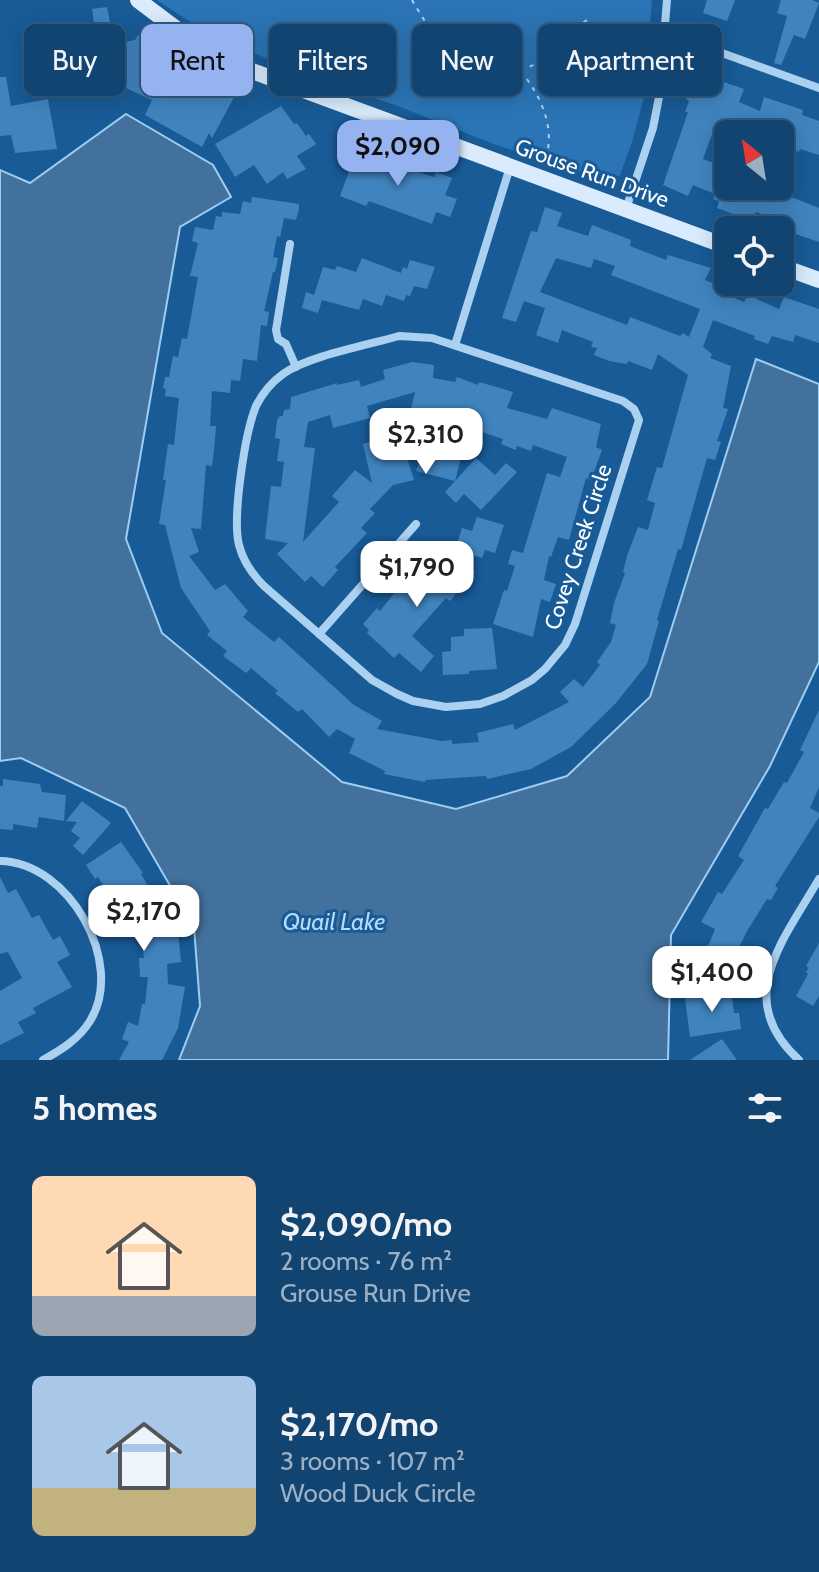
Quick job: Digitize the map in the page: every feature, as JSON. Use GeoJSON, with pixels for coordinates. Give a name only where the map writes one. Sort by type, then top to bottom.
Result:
{"type":"FeatureCollection","features":[{"type":"Feature","properties":{"kind":"street","name":"Grouse Run Drive"},"geometry":{"type":"LineString","coordinates":[[138,0],[191,40],[252,71],[714,242]]}},
{"type":"Feature","properties":{"kind":"street"},"geometry":{"type":"LineString","coordinates":[[665,24],[667,0]]}},
{"type":"Feature","properties":{"kind":"street"},"geometry":{"type":"LineString","coordinates":[[722,53],[819,88]]}},
{"type":"Feature","properties":{"kind":"street"},"geometry":{"type":"LineString","coordinates":[[626,209],[653,128],[659,96]]}},
{"type":"Feature","properties":{"kind":"street"},"geometry":{"type":"LineString","coordinates":[[455,345],[510,167]]}},
{"type":"Feature","properties":{"kind":"street"},"geometry":{"type":"LineString","coordinates":[[290,244],[276,330],[278,339],[286,344],[296,367]]}},
{"type":"Feature","properties":{"kind":"street"},"geometry":{"type":"LineString","coordinates":[[794,271],[819,280]]}},
{"type":"Feature","properties":{"kind":"street","name":"Covey Creek Circle"},"geometry":{"type":"LineString","coordinates":[[399,336],[432,338],[455,345],[623,401],[634,409],[639,420],[575,624],[556,657],[532,680],[503,696],[464,706],[429,705],[397,694],[372,680],[254,576],[242,555],[236,529],[254,410],[267,389],[282,374],[399,336]]}},
{"type":"Feature","properties":{"kind":"street"},"geometry":{"type":"LineString","coordinates":[[319,634],[416,524]]}},
{"type":"Feature","properties":{"kind":"street"},"geometry":{"type":"LineString","coordinates":[[0,861],[29,866],[56,882],[91,934],[101,963],[100,996],[90,1021],[70,1043],[43,1060]]}},
{"type":"Feature","properties":{"kind":"street"},"geometry":{"type":"LineString","coordinates":[[799,1060],[774,1032],[765,1002],[766,982],[777,952],[819,879]]}},
{"type":"Feature","properties":{"kind":"path"},"geometry":{"type":"LineString","coordinates":[[412,0],[426,24]]}},
{"type":"Feature","properties":{"kind":"path"},"geometry":{"type":"LineString","coordinates":[[522,73],[544,109],[550,134],[548,154],[539,178]]}},
{"type":"Feature","properties":{"kind":"shaded area"},"geometry":{"type":"Polygon","coordinates":[[[157,0],[652,0],[650,24],[538,24],[538,96],[644,96],[620,175],[609,181],[496,145],[368,96],[396,96],[396,24],[269,24],[269,60],[253,53],[253,24],[193,24],[157,0]]]}},
{"type":"Feature","properties":{"kind":"water","name":"Quail Lake"},"geometry":{"type":"Polygon","coordinates":[[[126,114],[213,165],[231,197],[180,227],[126,539],[162,633],[342,782],[456,809],[567,776],[650,697],[756,359],[819,384],[819,662],[770,766],[671,935],[668,1060],[179,1060],[200,1006],[194,927],[125,808],[21,758],[0,761],[0,170],[30,183],[126,114]]]}},
{"type":"Feature","properties":{"kind":"building"},"geometry":{"type":"Polygon","coordinates":[[[707,0],[735,0],[727,21],[703,13],[707,0]]]}},
{"type":"Feature","properties":{"kind":"building"},"geometry":{"type":"Polygon","coordinates":[[[781,0],[812,0],[819,3],[805,39],[794,35],[781,65],[774,63],[787,16],[777,13],[781,0]]]}},
{"type":"Feature","properties":{"kind":"building"},"geometry":{"type":"Polygon","coordinates":[[[107,7],[110,22],[94,23],[92,9],[107,7]]]}},
{"type":"Feature","properties":{"kind":"building"},"geometry":{"type":"Polygon","coordinates":[[[138,35],[141,37],[141,95],[125,87],[125,42],[135,40],[138,35]]]}},
{"type":"Feature","properties":{"kind":"building"},"geometry":{"type":"Polygon","coordinates":[[[0,77],[6,77],[11,106],[48,99],[57,149],[15,153],[11,135],[0,136],[0,77]]]}},
{"type":"Feature","properties":{"kind":"building"},"geometry":{"type":"Polygon","coordinates":[[[722,81],[744,89],[739,102],[760,111],[764,97],[803,110],[802,115],[819,121],[819,155],[794,150],[794,120],[714,120],[714,129],[703,159],[714,163],[714,194],[693,185],[688,196],[663,185],[688,112],[685,112],[689,101],[687,96],[722,96],[722,81]]]}},
{"type":"Feature","properties":{"kind":"building"},"geometry":{"type":"Polygon","coordinates":[[[143,96],[235,96],[212,138],[209,133],[202,147],[145,115],[152,100],[143,96]]]}},
{"type":"Feature","properties":{"kind":"building"},"geometry":{"type":"Polygon","coordinates":[[[281,106],[294,124],[297,123],[316,144],[297,156],[306,169],[287,179],[283,172],[267,184],[254,165],[235,177],[215,144],[281,106]]]}},
{"type":"Feature","properties":{"kind":"building"},"geometry":{"type":"Polygon","coordinates":[[[360,141],[372,146],[364,165],[392,174],[398,157],[409,160],[406,168],[434,177],[436,172],[452,178],[445,195],[457,199],[450,217],[436,212],[432,224],[369,201],[366,206],[340,196],[360,141]]]}},
{"type":"Feature","properties":{"kind":"building"},"geometry":{"type":"Polygon","coordinates":[[[252,197],[299,204],[299,209],[296,220],[284,218],[280,237],[277,236],[273,257],[278,258],[264,311],[269,312],[267,326],[261,325],[257,361],[243,359],[240,381],[231,380],[230,393],[212,391],[210,426],[216,426],[212,466],[206,465],[201,529],[191,528],[199,552],[189,556],[215,590],[225,584],[248,611],[243,617],[274,642],[279,637],[354,705],[382,721],[377,729],[442,741],[452,740],[452,744],[479,742],[477,733],[513,724],[515,730],[569,702],[560,692],[574,679],[583,687],[600,665],[597,662],[611,642],[616,625],[610,623],[627,556],[638,527],[648,530],[655,503],[647,500],[657,467],[662,468],[688,375],[658,354],[652,370],[628,361],[627,364],[609,361],[594,355],[597,348],[591,347],[593,342],[562,330],[558,343],[536,335],[545,308],[524,301],[516,322],[502,318],[531,231],[537,232],[545,207],[562,213],[557,226],[588,236],[592,225],[631,240],[630,246],[666,260],[668,255],[711,268],[705,280],[714,284],[714,296],[729,296],[744,302],[750,296],[779,309],[784,297],[819,309],[819,343],[795,335],[793,342],[772,336],[768,344],[713,320],[703,347],[712,354],[710,358],[731,366],[723,408],[728,409],[717,441],[721,442],[715,460],[707,458],[657,620],[647,664],[616,703],[571,747],[531,769],[487,779],[486,776],[425,782],[384,774],[385,771],[349,753],[355,739],[337,729],[329,737],[302,709],[298,712],[251,668],[246,673],[223,656],[227,651],[207,635],[210,631],[181,588],[165,525],[159,524],[168,444],[174,445],[179,398],[165,396],[166,389],[163,388],[165,377],[169,377],[173,356],[178,357],[182,338],[187,339],[198,277],[190,276],[198,243],[192,241],[195,227],[213,230],[216,216],[222,217],[222,212],[240,214],[243,201],[251,203],[252,197]],[[556,258],[540,292],[627,325],[630,317],[689,337],[700,309],[611,275],[615,266],[594,259],[591,268],[556,258]]]}},
{"type":"Feature","properties":{"kind":"building"},"geometry":{"type":"Polygon","coordinates":[[[794,198],[819,208],[819,242],[794,233],[794,216],[767,216],[756,212],[754,216],[739,216],[717,208],[719,201],[716,200],[794,198]]]}},
{"type":"Feature","properties":{"kind":"building"},"geometry":{"type":"Polygon","coordinates":[[[362,258],[401,273],[403,267],[407,269],[410,260],[435,267],[427,289],[414,286],[404,301],[386,295],[382,306],[363,299],[359,310],[322,300],[318,313],[302,308],[306,292],[314,295],[323,267],[335,270],[337,266],[356,272],[362,258]]]}},
{"type":"Feature","properties":{"kind":"building"},"geometry":{"type":"Polygon","coordinates":[[[412,362],[434,365],[433,378],[455,382],[457,377],[513,392],[507,408],[547,419],[552,408],[601,424],[596,447],[602,450],[591,480],[586,478],[569,540],[558,537],[549,556],[544,580],[556,584],[550,602],[541,599],[533,637],[493,624],[515,566],[508,564],[512,550],[523,553],[547,473],[560,477],[567,457],[533,445],[531,451],[517,446],[516,450],[501,444],[503,439],[482,432],[483,428],[441,412],[440,418],[411,409],[415,392],[367,406],[370,418],[333,428],[330,415],[308,422],[304,447],[315,448],[303,542],[339,502],[332,496],[355,470],[372,483],[363,444],[390,436],[393,448],[403,445],[414,480],[393,485],[370,509],[375,513],[361,528],[367,533],[335,567],[338,570],[323,587],[311,576],[305,582],[277,554],[288,543],[265,539],[271,486],[281,487],[284,462],[277,461],[280,439],[275,438],[277,420],[283,416],[284,410],[290,409],[291,397],[337,383],[359,380],[361,387],[385,379],[383,370],[412,362]]]}},
{"type":"Feature","properties":{"kind":"building"},"geometry":{"type":"Polygon","coordinates":[[[436,437],[464,446],[455,481],[416,471],[426,442],[433,444],[436,437]]]}},
{"type":"Feature","properties":{"kind":"building"},"geometry":{"type":"Polygon","coordinates":[[[476,458],[495,475],[506,463],[517,472],[481,510],[464,494],[456,503],[445,492],[476,458]]]}},
{"type":"Feature","properties":{"kind":"building"},"geometry":{"type":"Polygon","coordinates":[[[477,517],[504,525],[495,553],[485,550],[482,558],[455,550],[462,528],[472,531],[477,517]]]}},
{"type":"Feature","properties":{"kind":"building"},"geometry":{"type":"Polygon","coordinates":[[[452,552],[475,572],[450,601],[446,598],[412,636],[434,656],[421,672],[399,653],[394,658],[367,633],[369,630],[363,624],[377,608],[380,611],[411,572],[416,576],[430,560],[439,567],[452,552]]]}},
{"type":"Feature","properties":{"kind":"building"},"geometry":{"type":"Polygon","coordinates":[[[492,628],[497,669],[443,675],[442,652],[451,651],[451,637],[464,636],[464,629],[492,628]]]}},
{"type":"Feature","properties":{"kind":"building"},"geometry":{"type":"Polygon","coordinates":[[[819,710],[819,787],[810,808],[819,813],[819,817],[775,886],[778,888],[771,900],[767,899],[747,931],[735,956],[739,958],[729,981],[695,968],[700,950],[709,944],[715,929],[701,922],[718,892],[722,894],[744,860],[738,856],[765,808],[768,809],[784,782],[787,783],[804,752],[800,750],[819,710]]]}},
{"type":"Feature","properties":{"kind":"building"},"geometry":{"type":"Polygon","coordinates":[[[3,779],[40,784],[42,792],[66,795],[64,821],[39,817],[37,828],[13,824],[13,830],[0,829],[0,786],[3,786],[3,779]]]}},
{"type":"Feature","properties":{"kind":"building"},"geometry":{"type":"Polygon","coordinates":[[[82,801],[111,823],[83,855],[73,846],[80,838],[71,831],[77,822],[66,821],[82,801]]]}},
{"type":"Feature","properties":{"kind":"building"},"geometry":{"type":"Polygon","coordinates":[[[121,842],[143,873],[175,931],[178,930],[181,962],[167,964],[168,984],[185,987],[178,1028],[162,1060],[119,1060],[129,1042],[122,1039],[128,1022],[138,1026],[142,1004],[145,1004],[148,977],[140,977],[139,958],[144,958],[141,930],[127,938],[108,901],[112,899],[86,865],[121,842]]]}},
{"type":"Feature","properties":{"kind":"building"},"geometry":{"type":"Polygon","coordinates":[[[0,877],[8,893],[16,889],[32,918],[39,915],[53,940],[60,936],[70,955],[57,962],[72,987],[33,1008],[36,1013],[18,1022],[24,1033],[0,1045],[0,991],[22,978],[8,952],[0,954],[0,877]]]}},
{"type":"Feature","properties":{"kind":"building"},"geometry":{"type":"Polygon","coordinates":[[[819,943],[819,996],[813,1006],[796,996],[808,974],[809,968],[806,966],[819,943]]]}},
{"type":"Feature","properties":{"kind":"building"},"geometry":{"type":"Polygon","coordinates":[[[731,990],[734,1013],[739,1013],[741,1029],[690,1037],[685,998],[731,990]]]}},
{"type":"Feature","properties":{"kind":"building"},"geometry":{"type":"Polygon","coordinates":[[[722,1039],[737,1060],[690,1060],[722,1039]]]}}]}
